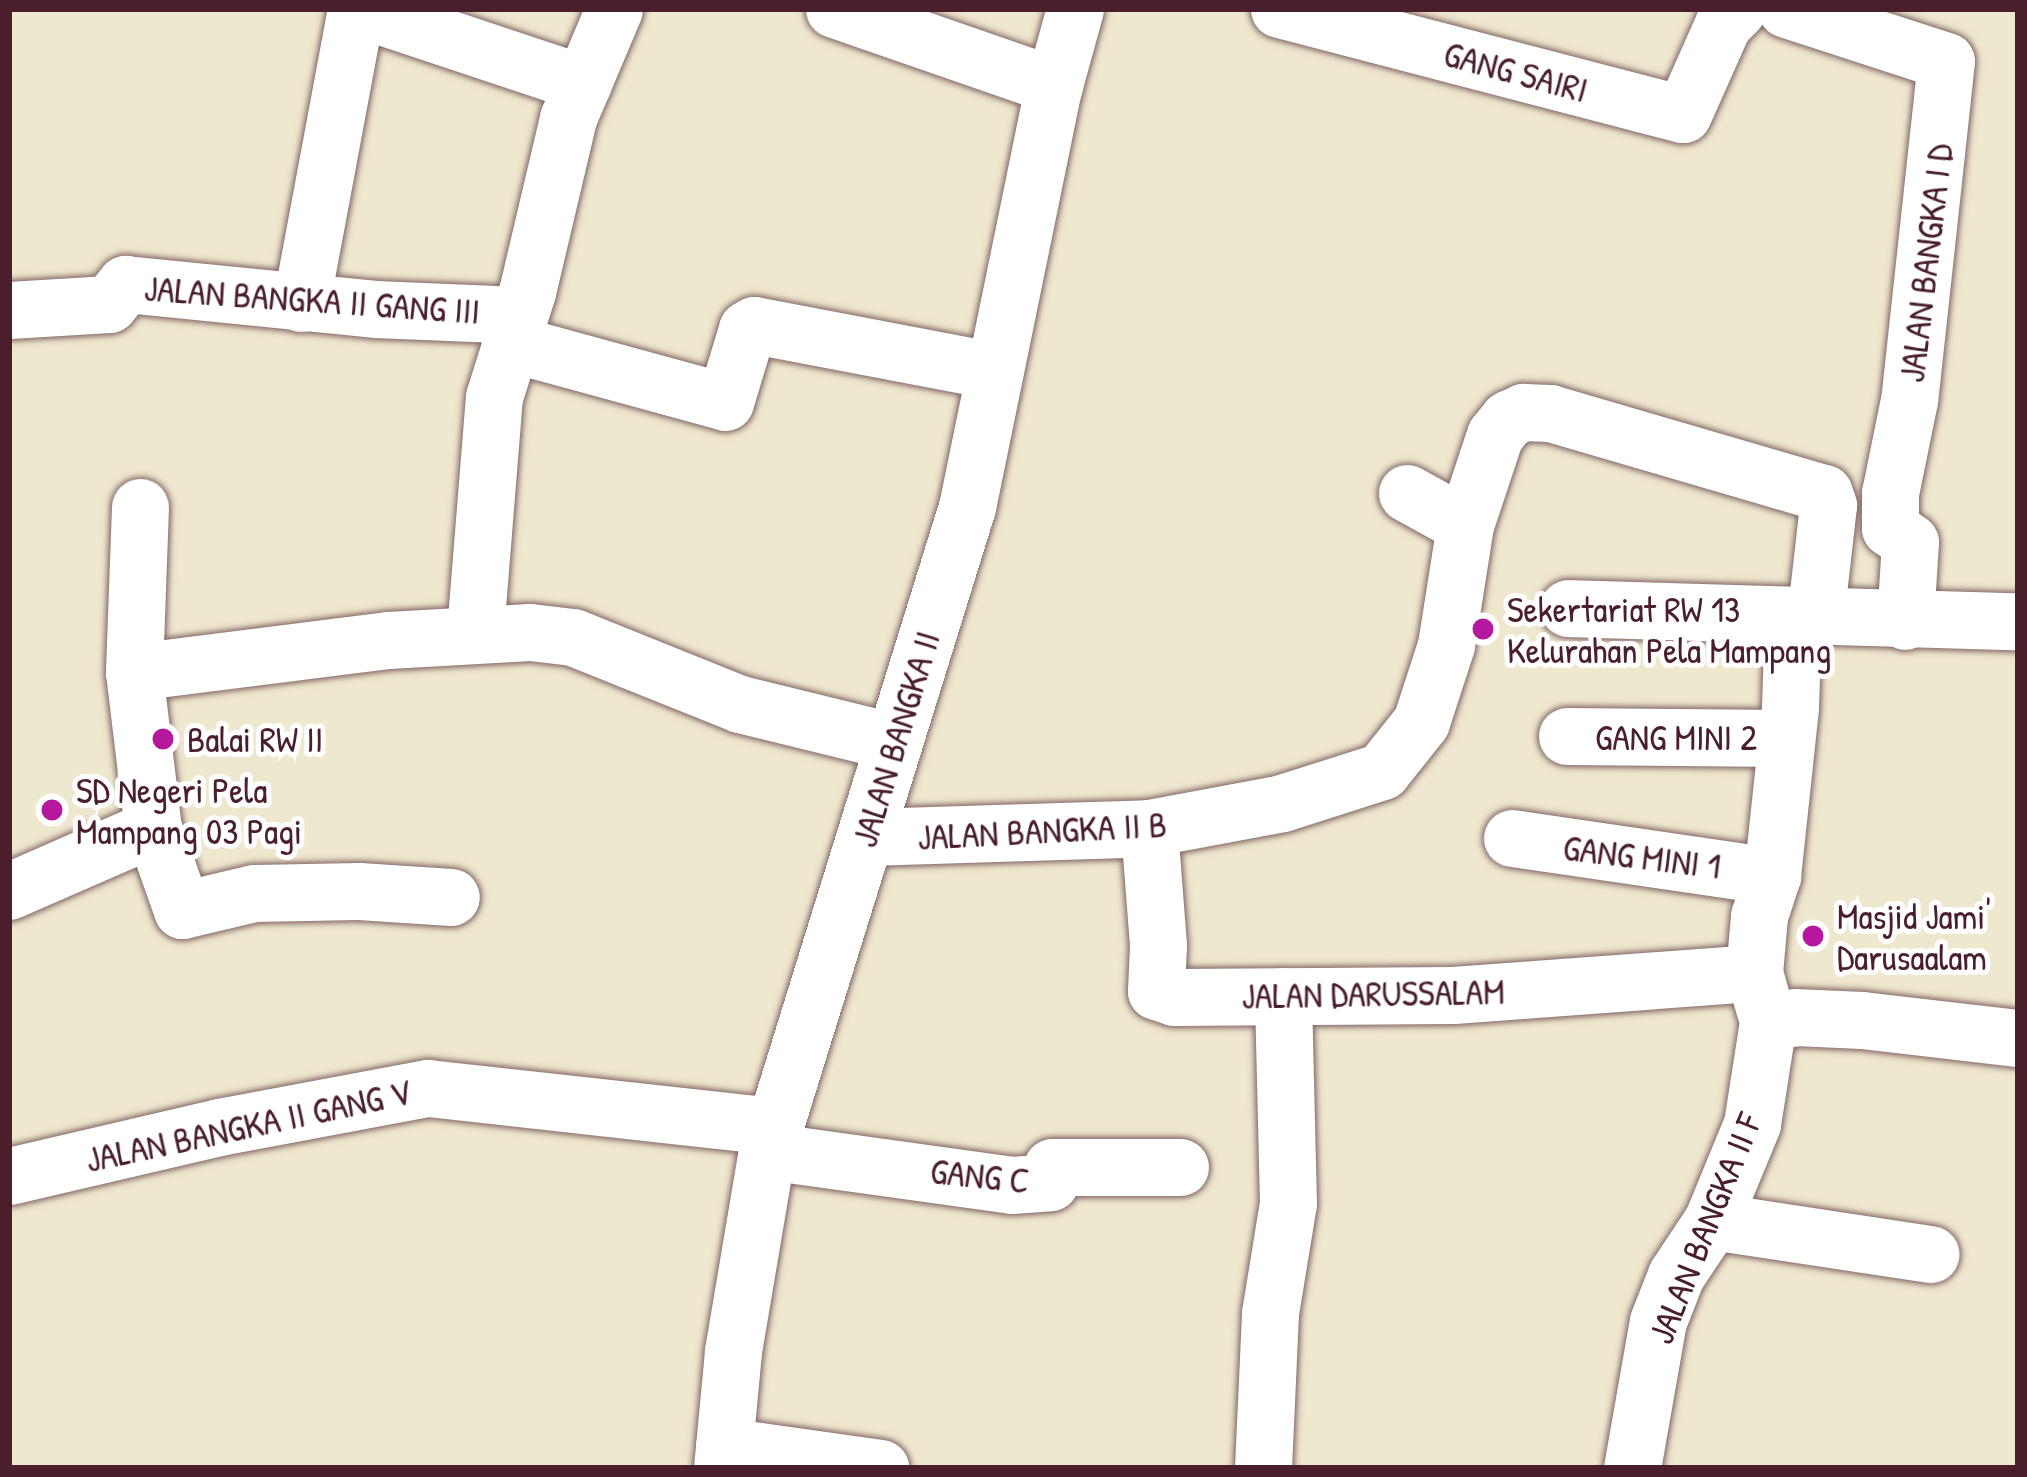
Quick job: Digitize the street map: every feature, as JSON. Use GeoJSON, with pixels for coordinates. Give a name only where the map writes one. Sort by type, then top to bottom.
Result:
{"type":"FeatureCollection","features":[{"type":"Feature","properties":{"kind":"street"},"geometry":{"type":"LineString","coordinates":[[301,303],[358,9],[583,83]]}},
{"type":"Feature","properties":{"kind":"street","name":"JALAN BANGKA II GANG III"},"geometry":{"type":"LineString","coordinates":[[9,310],[109,304],[125,284],[514,328],[568,118],[614,9]]}},
{"type":"Feature","properties":{"kind":"street"},"geometry":{"type":"LineString","coordinates":[[834,9],[1054,85]]}},
{"type":"Feature","properties":{"kind":"street","name":"JALAN BANGKA II"},"geometry":{"type":"LineString","coordinates":[[723,1457],[733,1351],[770,1138],[967,507],[1054,85],[1075,9]]}},
{"type":"Feature","properties":{"kind":"street","name":"GANG SAIRI"},"geometry":{"type":"LineString","coordinates":[[1279,9],[1683,114],[1723,24],[1738,9]]}},
{"type":"Feature","properties":{"kind":"street","name":"JALAN BANGKA I D"},"geometry":{"type":"LineString","coordinates":[[1786,9],[1946,61],[1909,400],[1890,494],[1890,528],[1910,542],[1905,621]]}},
{"type":"Feature","properties":{"kind":"street"},"geometry":{"type":"LineString","coordinates":[[475,632],[494,397],[514,328],[725,402],[747,329],[754,325],[995,371]]}},
{"type":"Feature","properties":{"kind":"street","name":"JALAN BANGKA II B"},"geometry":{"type":"LineString","coordinates":[[867,837],[1149,828],[1282,803],[1382,771],[1421,722],[1439,671],[1465,525],[1495,435],[1508,419],[1523,412],[1550,413],[1824,494],[1828,505],[1804,619]]}},
{"type":"Feature","properties":{"kind":"street"},"geometry":{"type":"LineString","coordinates":[[1407,493],[1465,525]]}},
{"type":"Feature","properties":{"kind":"street"},"geometry":{"type":"LineString","coordinates":[[140,507],[134,672],[153,828],[182,910],[254,893],[359,891],[451,897]]}},
{"type":"Feature","properties":{"kind":"street"},"geometry":{"type":"LineString","coordinates":[[1568,608],[1804,619],[2018,621]]}},
{"type":"Feature","properties":{"kind":"street","name":"JALAN BANGKA II F"},"geometry":{"type":"LineString","coordinates":[[1632,1468],[1658,1321],[1676,1275],[1712,1220],[1752,1124],[1761,998],[1760,916],[1772,875],[1785,737],[1804,619]]}},
{"type":"Feature","properties":{"kind":"street"},"geometry":{"type":"LineString","coordinates":[[134,672],[475,632],[573,637],[722,698],[891,741]]}},
{"type":"Feature","properties":{"kind":"street","name":"GANG MINI 2"},"geometry":{"type":"LineString","coordinates":[[1567,736],[1619,741],[1785,737]]}},
{"type":"Feature","properties":{"kind":"street"},"geometry":{"type":"LineString","coordinates":[[9,891],[153,828]]}},
{"type":"Feature","properties":{"kind":"street","name":"JALAN DARUSSALAM"},"geometry":{"type":"LineString","coordinates":[[1149,828],[1158,945],[1156,991],[1174,997],[1761,998]]}},
{"type":"Feature","properties":{"kind":"street","name":"GANG MINI 1"},"geometry":{"type":"LineString","coordinates":[[1512,838],[1772,875]]}},
{"type":"Feature","properties":{"kind":"street"},"geometry":{"type":"LineString","coordinates":[[1263,1468],[1270,1312],[1288,1203],[1283,996]]}},
{"type":"Feature","properties":{"kind":"street"},"geometry":{"type":"LineString","coordinates":[[1761,998],[1795,1017],[2018,1038]]}},
{"type":"Feature","properties":{"kind":"street","name":"JALAN BANGKA II GANG V"},"geometry":{"type":"LineString","coordinates":[[9,1176],[219,1127],[428,1088],[770,1138]]}},
{"type":"Feature","properties":{"kind":"street","name":"GANG C"},"geometry":{"type":"LineString","coordinates":[[770,1138],[1011,1185],[1050,1182],[1052,1167],[1180,1167]]}},
{"type":"Feature","properties":{"kind":"street"},"geometry":{"type":"LineString","coordinates":[[1712,1220],[1931,1254]]}},
{"type":"Feature","properties":{"kind":"street"},"geometry":{"type":"LineString","coordinates":[[723,1457],[880,1468]]}},
{"type":"Feature","properties":{"kind":"place","name":"Sekertariat RW 13 Kelurahan Pela Mampang"},"geometry":{"type":"Point","coordinates":[1483,629]}},
{"type":"Feature","properties":{"kind":"place","name":"Balai RW II"},"geometry":{"type":"Point","coordinates":[163,739]}},
{"type":"Feature","properties":{"kind":"place","name":"SD Negeri Pela Mampang 03 Pagi"},"geometry":{"type":"Point","coordinates":[52,810]}},
{"type":"Feature","properties":{"kind":"place","name":"Masjid Jami' Darusaalam"},"geometry":{"type":"Point","coordinates":[1813,936]}}]}
